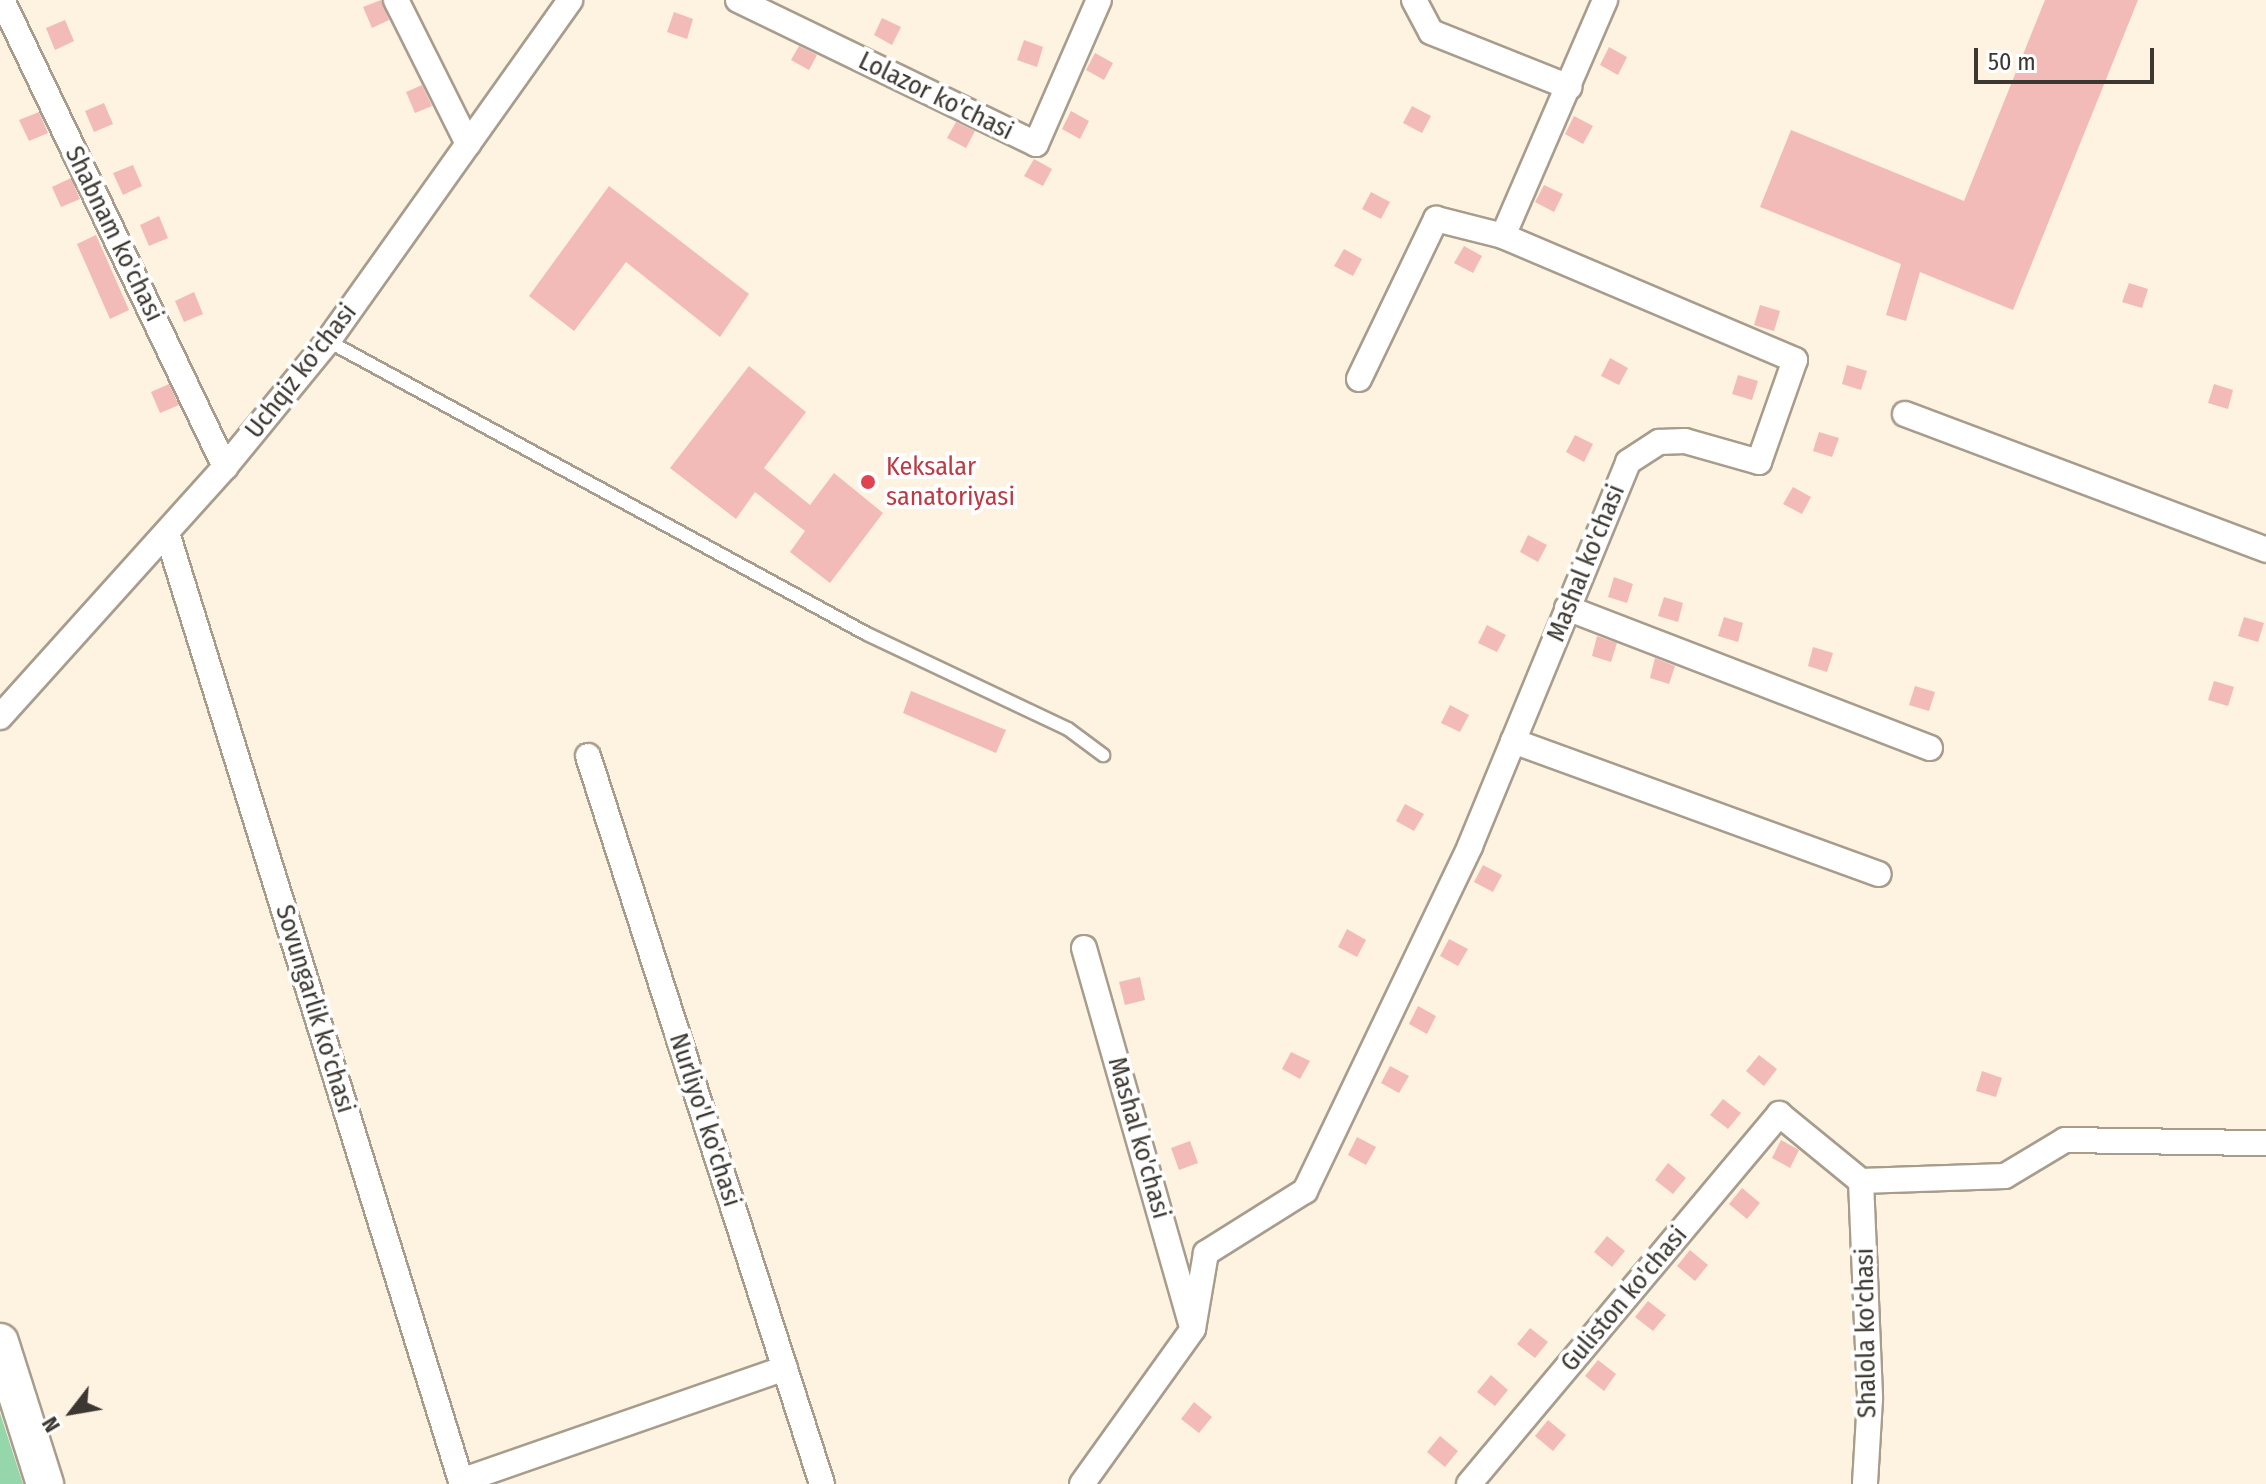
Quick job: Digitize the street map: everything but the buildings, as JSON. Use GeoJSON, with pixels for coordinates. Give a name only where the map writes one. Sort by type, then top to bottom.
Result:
{"type":"FeatureCollection","features":[{"type":"Feature","properties":{"kind":"main road"},"geometry":{"type":"LineString","coordinates":[[0,1342],[45,1484]]}},
{"type":"Feature","properties":{"kind":"street","name":"Shabnam ko'chasi"},"geometry":{"type":"LineString","coordinates":[[2,0],[225,467]]}},
{"type":"Feature","properties":{"kind":"street"},"geometry":{"type":"LineString","coordinates":[[396,0],[468,144]]}},
{"type":"Feature","properties":{"kind":"street","name":"Uchqiz ko'chasi"},"geometry":{"type":"LineString","coordinates":[[0,717],[225,467],[328,341],[570,0]]}},
{"type":"Feature","properties":{"kind":"street","name":"Lolazor ko'chasi"},"geometry":{"type":"LineString","coordinates":[[738,0],[1036,144],[1099,0]]}},
{"type":"Feature","properties":{"kind":"street"},"geometry":{"type":"LineString","coordinates":[[1414,0],[1431,32],[1569,87]]}},
{"type":"Feature","properties":{"kind":"street"},"geometry":{"type":"LineString","coordinates":[[1359,379],[1436,219],[1503,236],[1605,0]]}},
{"type":"Feature","properties":{"kind":"street","name":"Mashal ko'chasi"},"geometry":{"type":"LineString","coordinates":[[1082,1484],[1193,1329],[1206,1253],[1305,1191],[1470,846],[1628,462],[1659,442],[1685,441],[1759,462],[1795,360],[1503,236]]}},
{"type":"Feature","properties":{"kind":"street"},"geometry":{"type":"LineString","coordinates":[[1905,414],[2266,550]]}},
{"type":"Feature","properties":{"kind":"street","name":"Sovungarlik ko'chasi"},"geometry":{"type":"LineString","coordinates":[[167,533],[461,1483]]}},
{"type":"Feature","properties":{"kind":"street"},"geometry":{"type":"LineString","coordinates":[[1567,608],[1930,748]]}},
{"type":"Feature","properties":{"kind":"street"},"geometry":{"type":"LineString","coordinates":[[1513,741],[1879,874]]}},
{"type":"Feature","properties":{"kind":"street","name":"Nurliyo'l ko'chasi"},"geometry":{"type":"LineString","coordinates":[[588,756],[822,1484]]}},
{"type":"Feature","properties":{"kind":"street","name":"Mashal ko'chasi"},"geometry":{"type":"LineString","coordinates":[[1084,948],[1193,1329]]}},
{"type":"Feature","properties":{"kind":"street","name":"Guliston ko'chasi"},"geometry":{"type":"LineString","coordinates":[[1469,1484],[1779,1114],[1861,1181]]}},
{"type":"Feature","properties":{"kind":"street"},"geometry":{"type":"LineString","coordinates":[[1861,1181],[2005,1176],[2065,1140],[2266,1143]]}},
{"type":"Feature","properties":{"kind":"street","name":"Shalola ko'chasi"},"geometry":{"type":"LineString","coordinates":[[1861,1181],[1870,1399],[1865,1484]]}},
{"type":"Feature","properties":{"kind":"street"},"geometry":{"type":"LineString","coordinates":[[461,1483],[785,1368]]}},
{"type":"Feature","properties":{"kind":"lane"},"geometry":{"type":"LineString","coordinates":[[328,341],[867,634],[1068,729],[1103,755]]}},
{"type":"Feature","properties":{"kind":"green space"},"geometry":{"type":"Polygon","coordinates":[[[0,1413],[23,1484],[0,1484],[0,1413]]]}},
{"type":"Feature","properties":{"kind":"place","name":"Keksalar sanatoriyasi"},"geometry":{"type":"Point","coordinates":[868,482]}}]}
